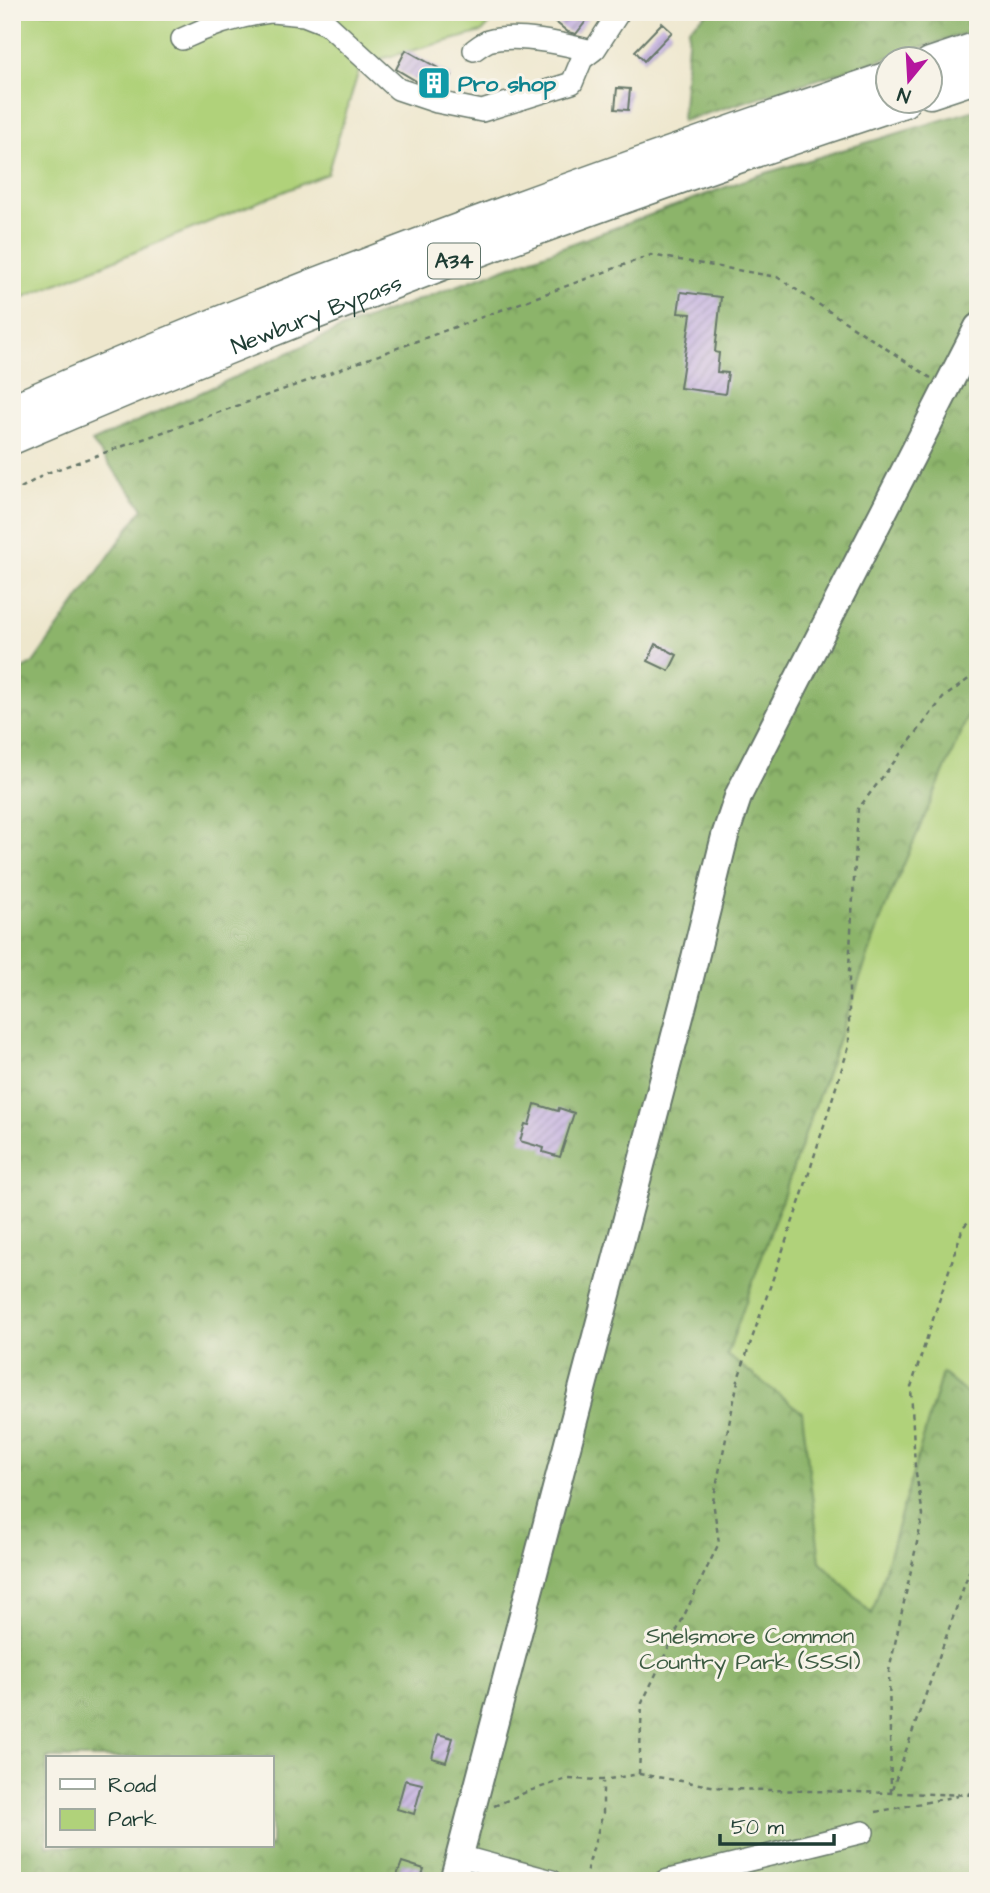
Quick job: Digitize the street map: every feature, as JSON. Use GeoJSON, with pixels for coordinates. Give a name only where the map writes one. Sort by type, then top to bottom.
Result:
{"type":"FeatureCollection","features":[{"type":"Feature","properties":{"kind":"highway"},"geometry":{"type":"LineString","coordinates":[[944,58],[978,47]]}},
{"type":"Feature","properties":{"kind":"highway"},"geometry":{"type":"LineString","coordinates":[[944,88],[978,77]]}},
{"type":"Feature","properties":{"kind":"highway","name":"Newbury Bypass"},"geometry":{"type":"LineString","coordinates":[[12,409],[320,281],[684,147],[874,82]]}},
{"type":"Feature","properties":{"kind":"highway","name":"Newbury Bypass"},"geometry":{"type":"LineString","coordinates":[[12,439],[388,286],[732,159],[874,112]]}},
{"type":"Feature","properties":{"kind":"main road"},"geometry":{"type":"LineString","coordinates":[[456,1868],[725,836],[739,794],[946,388],[971,356],[978,327]]}},
{"type":"Feature","properties":{"kind":"street"},"geometry":{"type":"LineString","coordinates":[[182,39],[231,19],[271,12],[304,15],[327,24],[398,89],[437,102],[482,111],[572,83],[582,60],[592,51],[619,12]]}},
{"type":"Feature","properties":{"kind":"street"},"geometry":{"type":"LineString","coordinates":[[474,50],[488,41],[541,40],[592,51]]}},
{"type":"Feature","properties":{"kind":"street"},"geometry":{"type":"LineString","coordinates":[[665,1881],[863,1832]]}},
{"type":"Feature","properties":{"kind":"street"},"geometry":{"type":"LineString","coordinates":[[456,1868],[552,1881]]}},
{"type":"Feature","properties":{"kind":"path"},"geometry":{"type":"LineString","coordinates":[[12,494],[47,473],[651,255],[777,277],[946,388]]}},
{"type":"Feature","properties":{"kind":"path"},"geometry":{"type":"LineString","coordinates":[[639,1774],[642,1703],[719,1544],[713,1501],[739,1376],[802,1195],[849,1046],[849,967],[858,808],[943,698],[978,672]]}},
{"type":"Feature","properties":{"kind":"path"},"geometry":{"type":"LineString","coordinates":[[891,1793],[889,1671],[923,1515],[915,1467],[911,1387],[963,1227],[978,1212]]}},
{"type":"Feature","properties":{"kind":"path"},"geometry":{"type":"LineString","coordinates":[[891,1793],[969,1572],[978,1559]]}},
{"type":"Feature","properties":{"kind":"path"},"geometry":{"type":"LineString","coordinates":[[471,1812],[567,1780],[603,1780],[639,1774],[729,1789],[963,1795]]}},
{"type":"Feature","properties":{"kind":"path"},"geometry":{"type":"LineString","coordinates":[[584,1881],[603,1813],[603,1780]]}},
{"type":"Feature","properties":{"kind":"path"},"geometry":{"type":"LineString","coordinates":[[876,1812],[978,1793]]}},
{"type":"Feature","properties":{"kind":"green space"},"geometry":{"type":"Polygon","coordinates":[[[12,12],[500,12],[482,32],[361,64],[327,174],[12,302],[12,12]]]}},
{"type":"Feature","properties":{"kind":"green space"},"geometry":{"type":"Polygon","coordinates":[[[709,12],[978,12],[978,30],[926,46],[874,46],[874,62],[682,121],[689,28],[709,12]]]}},
{"type":"Feature","properties":{"kind":"green space"},"geometry":{"type":"Polygon","coordinates":[[[978,109],[978,693],[885,908],[727,1355],[802,1412],[820,1561],[872,1614],[942,1373],[978,1403],[978,1881],[12,1881],[12,675],[33,663],[143,508],[92,442],[345,327],[756,176],[978,109]]]}},
{"type":"Feature","properties":{"kind":"green space","name":"Snelsmore Common Country Park (SSSI)"},"geometry":{"type":"Polygon","coordinates":[[[978,519],[978,1881],[510,1667],[978,519]]]}},
{"type":"Feature","properties":{"kind":"building"},"geometry":{"type":"Polygon","coordinates":[[[543,12],[593,12],[576,34],[568,32],[543,12]]]}},
{"type":"Feature","properties":{"kind":"building"},"geometry":{"type":"Polygon","coordinates":[[[662,23],[672,32],[644,61],[635,51],[662,23]]]}},
{"type":"Feature","properties":{"kind":"building","name":"Pro shop"},"geometry":{"type":"Polygon","coordinates":[[[406,50],[452,76],[445,90],[418,82],[396,69],[406,50]]]}},
{"type":"Feature","properties":{"kind":"building"},"geometry":{"type":"Polygon","coordinates":[[[617,88],[630,89],[628,110],[615,109],[617,88]]]}},
{"type":"Feature","properties":{"kind":"building"},"geometry":{"type":"Polygon","coordinates":[[[681,292],[721,297],[715,352],[719,353],[717,372],[728,373],[725,394],[680,388],[691,314],[678,313],[681,292]]]}},
{"type":"Feature","properties":{"kind":"building"},"geometry":{"type":"Polygon","coordinates":[[[656,644],[677,655],[669,671],[648,661],[656,644]]]}},
{"type":"Feature","properties":{"kind":"building"},"geometry":{"type":"Polygon","coordinates":[[[535,1104],[574,1113],[560,1157],[543,1152],[544,1148],[520,1141],[525,1124],[529,1125],[535,1104]]]}},
{"type":"Feature","properties":{"kind":"building"},"geometry":{"type":"Polygon","coordinates":[[[438,1734],[453,1738],[446,1762],[432,1758],[438,1734]]]}},
{"type":"Feature","properties":{"kind":"building"},"geometry":{"type":"Polygon","coordinates":[[[405,1780],[422,1784],[414,1814],[397,1809],[405,1780]]]}},
{"type":"Feature","properties":{"kind":"building"},"geometry":{"type":"Polygon","coordinates":[[[402,1862],[424,1869],[420,1881],[395,1881],[402,1862]]]}},
{"type":"Feature","properties":{"kind":"place","name":"Pro shop"},"geometry":{"type":"Point","coordinates":[434,83]}}]}
